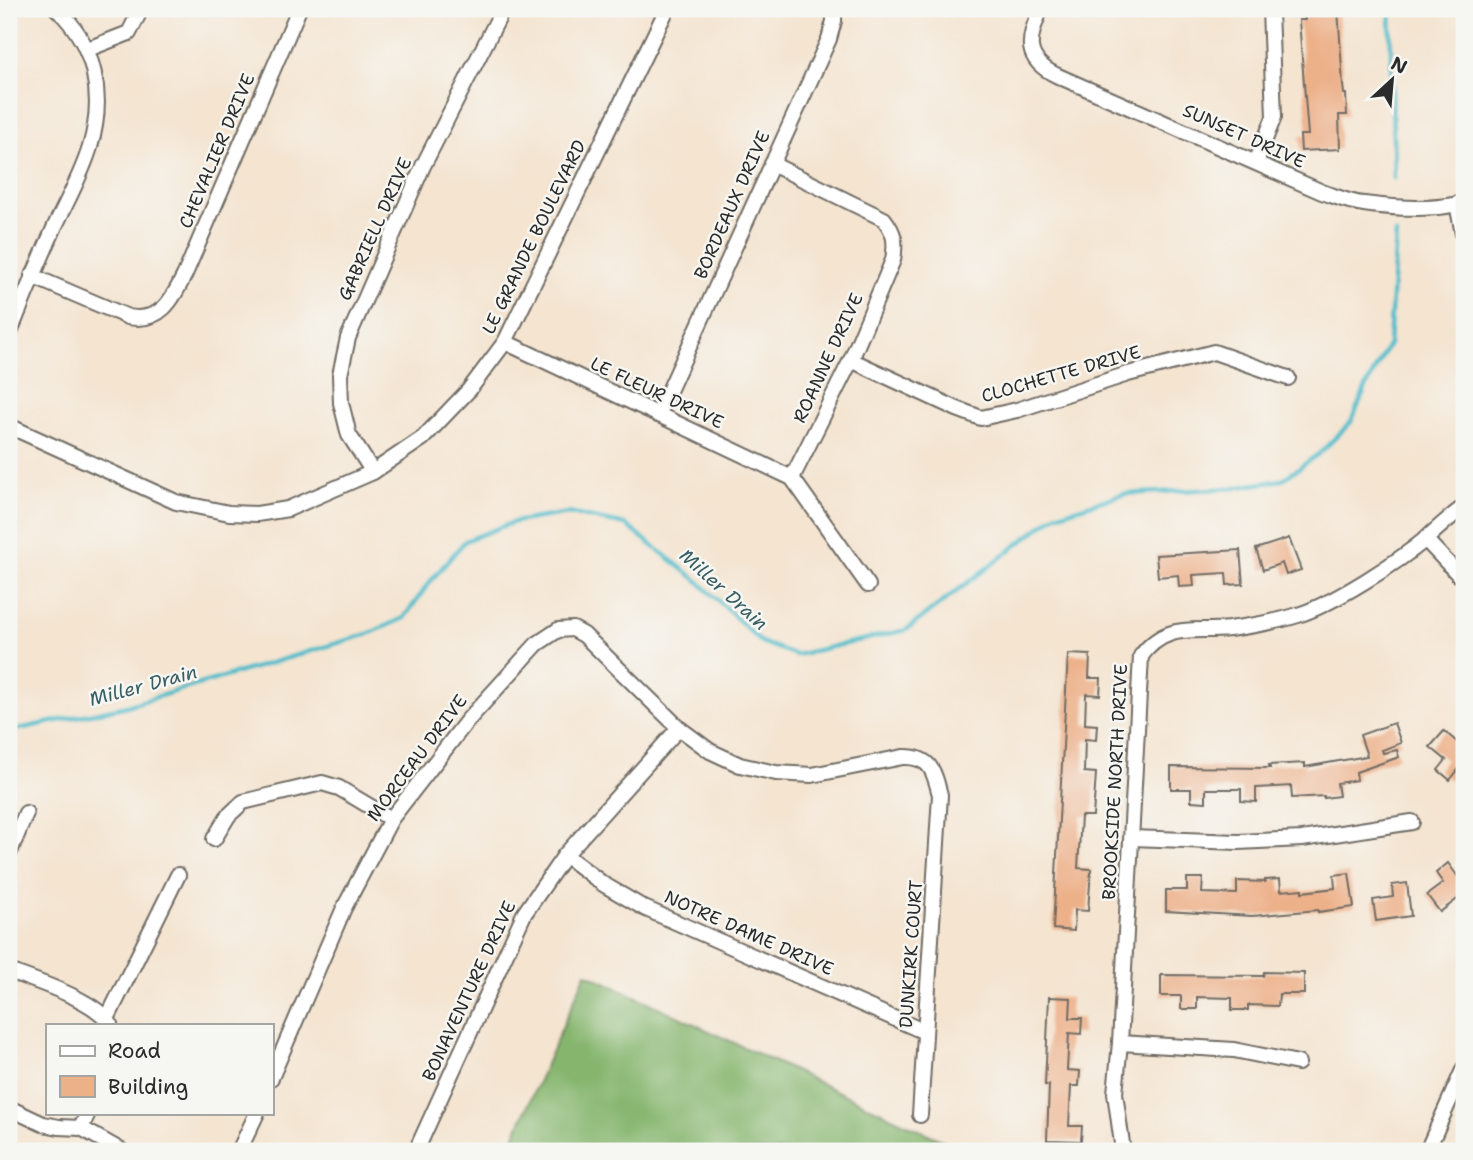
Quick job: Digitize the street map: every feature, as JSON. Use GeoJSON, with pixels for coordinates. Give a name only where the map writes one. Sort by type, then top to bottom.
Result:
{"type":"FeatureCollection","features":[{"type":"Feature","properties":{"kind":"street"},"geometry":{"type":"LineString","coordinates":[[9,335],[90,150],[96,126],[98,99],[88,49],[67,18],[57,9]]}},
{"type":"Feature","properties":{"kind":"street"},"geometry":{"type":"LineString","coordinates":[[88,49],[128,33],[141,9]]}},
{"type":"Feature","properties":{"kind":"street","name":"CHEVALIER DRIVE"},"geometry":{"type":"LineString","coordinates":[[33,276],[128,317],[141,320],[153,317],[165,306],[186,274],[299,9]]}},
{"type":"Feature","properties":{"kind":"street","name":"GABRIELL DRIVE"},"geometry":{"type":"LineString","coordinates":[[373,472],[349,435],[341,403],[341,376],[348,338],[423,166],[503,9]]}},
{"type":"Feature","properties":{"kind":"street","name":"LE GRANDE BOULEVARD"},"geometry":{"type":"LineString","coordinates":[[9,426],[176,502],[229,513],[257,514],[288,509],[373,472],[423,438],[469,390],[505,342],[667,9]]}},
{"type":"Feature","properties":{"kind":"street","name":"BORDEAUX DRIVE"},"geometry":{"type":"LineString","coordinates":[[658,415],[829,39],[834,22],[834,9]]}},
{"type":"Feature","properties":{"kind":"street","name":"SUNSET DRIVE"},"geometry":{"type":"LineString","coordinates":[[1041,9],[1030,35],[1030,46],[1032,54],[1048,71],[1322,192],[1364,204],[1428,207],[1461,203]]}},
{"type":"Feature","properties":{"kind":"street"},"geometry":{"type":"LineString","coordinates":[[1256,162],[1274,117],[1270,9]]}},
{"type":"Feature","properties":{"kind":"street","name":"ROANNE DRIVE"},"geometry":{"type":"LineString","coordinates":[[772,164],[884,219],[893,230],[894,252],[851,360],[792,478]]}},
{"type":"Feature","properties":{"kind":"street"},"geometry":{"type":"LineString","coordinates":[[1461,203],[1464,239]]}},
{"type":"Feature","properties":{"kind":"street","name":"LE FLEUR DRIVE"},"geometry":{"type":"LineString","coordinates":[[505,342],[792,478]]}},
{"type":"Feature","properties":{"kind":"street","name":"CLOCHETTE DRIVE"},"geometry":{"type":"LineString","coordinates":[[851,360],[981,418],[1017,410],[1128,374],[1214,352],[1288,378]]}},
{"type":"Feature","properties":{"kind":"street"},"geometry":{"type":"LineString","coordinates":[[792,478],[869,585]]}},
{"type":"Feature","properties":{"kind":"street","name":"BROOKSIDE NORTH DRIVE"},"geometry":{"type":"LineString","coordinates":[[1123,1151],[1115,1093],[1141,656],[1152,641],[1171,632],[1227,629],[1299,615],[1338,596],[1425,539],[1464,507]]}},
{"type":"Feature","properties":{"kind":"street"},"geometry":{"type":"LineString","coordinates":[[1425,539],[1459,575]]}},
{"type":"Feature","properties":{"kind":"street","name":"MORCEAU DRIVE"},"geometry":{"type":"LineString","coordinates":[[273,1073],[344,908],[391,819],[467,721],[537,643],[558,630],[573,629],[584,635],[679,728],[710,751],[740,765],[776,773],[812,775],[915,757],[926,762],[934,772],[940,795]]}},
{"type":"Feature","properties":{"kind":"street","name":"BONAVENTURE DRIVE"},"geometry":{"type":"LineString","coordinates":[[416,1151],[524,914],[565,855],[679,728]]}},
{"type":"Feature","properties":{"kind":"street"},"geometry":{"type":"LineString","coordinates":[[214,839],[228,816],[243,803],[322,783],[339,788],[391,819]]}},
{"type":"Feature","properties":{"kind":"street","name":"DUNKIRK COURT"},"geometry":{"type":"LineString","coordinates":[[920,1115],[940,795]]}},
{"type":"Feature","properties":{"kind":"street"},"geometry":{"type":"LineString","coordinates":[[9,854],[26,813]]}},
{"type":"Feature","properties":{"kind":"street"},"geometry":{"type":"LineString","coordinates":[[1132,838],[1238,842],[1302,839],[1412,822]]}},
{"type":"Feature","properties":{"kind":"street","name":"NOTRE DAME DRIVE"},"geometry":{"type":"LineString","coordinates":[[565,855],[603,884],[644,908],[925,1032]]}},
{"type":"Feature","properties":{"kind":"street"},"geometry":{"type":"LineString","coordinates":[[9,971],[96,1008],[109,1022],[178,875]]}},
{"type":"Feature","properties":{"kind":"street"},"geometry":{"type":"LineString","coordinates":[[1120,1043],[1234,1050],[1298,1063]]}},
{"type":"Feature","properties":{"kind":"street"},"geometry":{"type":"LineString","coordinates":[[1427,1151],[1464,1068]]}},
{"type":"Feature","properties":{"kind":"street"},"geometry":{"type":"LineString","coordinates":[[9,1108],[43,1124],[59,1128],[81,1128],[122,1151]]}},
{"type":"Feature","properties":{"kind":"street"},"geometry":{"type":"LineString","coordinates":[[81,1128],[88,1114]]}},
{"type":"Feature","properties":{"kind":"street"},"geometry":{"type":"LineString","coordinates":[[239,1151],[257,1114]]}},
{"type":"Feature","properties":{"kind":"green space"},"geometry":{"type":"Polygon","coordinates":[[[586,973],[964,1151],[508,1151],[586,973]]]}},
{"type":"Feature","properties":{"kind":"building"},"geometry":{"type":"Polygon","coordinates":[[[1304,9],[1338,9],[1347,115],[1339,115],[1340,149],[1301,151],[1300,135],[1308,135],[1299,20],[1305,20],[1304,9]]]}},
{"type":"Feature","properties":{"kind":"building"},"geometry":{"type":"Polygon","coordinates":[[[1289,538],[1301,570],[1286,575],[1282,563],[1263,570],[1256,549],[1289,538]]]}},
{"type":"Feature","properties":{"kind":"building"},"geometry":{"type":"Polygon","coordinates":[[[1240,550],[1243,584],[1227,585],[1226,573],[1193,575],[1194,586],[1179,587],[1178,575],[1158,577],[1156,555],[1240,550]]]}},
{"type":"Feature","properties":{"kind":"building"},"geometry":{"type":"Polygon","coordinates":[[[1068,654],[1090,655],[1089,678],[1101,678],[1100,695],[1086,694],[1085,724],[1097,725],[1096,740],[1085,739],[1084,772],[1096,773],[1093,816],[1081,816],[1078,868],[1091,869],[1088,911],[1075,910],[1074,931],[1053,929],[1068,654]]]}},
{"type":"Feature","properties":{"kind":"building"},"geometry":{"type":"Polygon","coordinates":[[[1394,723],[1401,743],[1382,750],[1383,753],[1397,750],[1399,757],[1356,772],[1357,780],[1337,783],[1339,796],[1292,798],[1291,786],[1256,788],[1256,802],[1241,801],[1241,789],[1206,789],[1206,802],[1191,801],[1191,789],[1171,789],[1171,767],[1270,768],[1269,765],[1305,763],[1305,767],[1367,756],[1360,735],[1394,723]]]}},
{"type":"Feature","properties":{"kind":"building"},"geometry":{"type":"Polygon","coordinates":[[[1444,731],[1464,748],[1464,762],[1450,780],[1438,770],[1446,760],[1430,747],[1444,731]]]}},
{"type":"Feature","properties":{"kind":"building"},"geometry":{"type":"Polygon","coordinates":[[[1448,863],[1464,885],[1464,894],[1440,912],[1427,895],[1443,883],[1436,873],[1448,863]]]}},
{"type":"Feature","properties":{"kind":"building"},"geometry":{"type":"Polygon","coordinates":[[[1349,873],[1354,907],[1252,916],[1166,911],[1166,890],[1187,890],[1187,878],[1203,878],[1202,893],[1237,894],[1237,881],[1265,882],[1280,879],[1281,891],[1302,889],[1302,892],[1335,888],[1334,875],[1349,873]]]}},
{"type":"Feature","properties":{"kind":"building"},"geometry":{"type":"Polygon","coordinates":[[[1407,883],[1411,916],[1376,921],[1373,900],[1393,897],[1392,885],[1407,883]]]}},
{"type":"Feature","properties":{"kind":"building"},"geometry":{"type":"Polygon","coordinates":[[[1264,972],[1304,973],[1304,994],[1279,994],[1278,1006],[1248,1005],[1248,1010],[1232,1010],[1232,998],[1197,997],[1197,1009],[1181,1009],[1181,996],[1161,996],[1161,975],[1263,976],[1264,972]]]}},
{"type":"Feature","properties":{"kind":"building"},"geometry":{"type":"Polygon","coordinates":[[[1049,997],[1071,998],[1070,1018],[1082,1018],[1081,1034],[1069,1033],[1067,1070],[1080,1071],[1079,1086],[1071,1086],[1069,1126],[1082,1126],[1081,1141],[1047,1140],[1049,1085],[1045,1085],[1049,997]]]}},
{"type":"Feature","properties":{"kind":"waterway","name":"Miller Drain"},"geometry":{"type":"LineString","coordinates":[[1390,9],[1394,178]]}},
{"type":"Feature","properties":{"kind":"waterway","name":"Miller Drain"},"geometry":{"type":"LineString","coordinates":[[9,731],[123,707],[368,634],[404,618],[429,583],[465,541],[514,522],[568,513],[626,525],[698,581],[761,642],[796,655],[906,630],[1056,515],[1124,494],[1233,488],[1282,480],[1321,452],[1351,422],[1389,344],[1396,234]]}}]}
